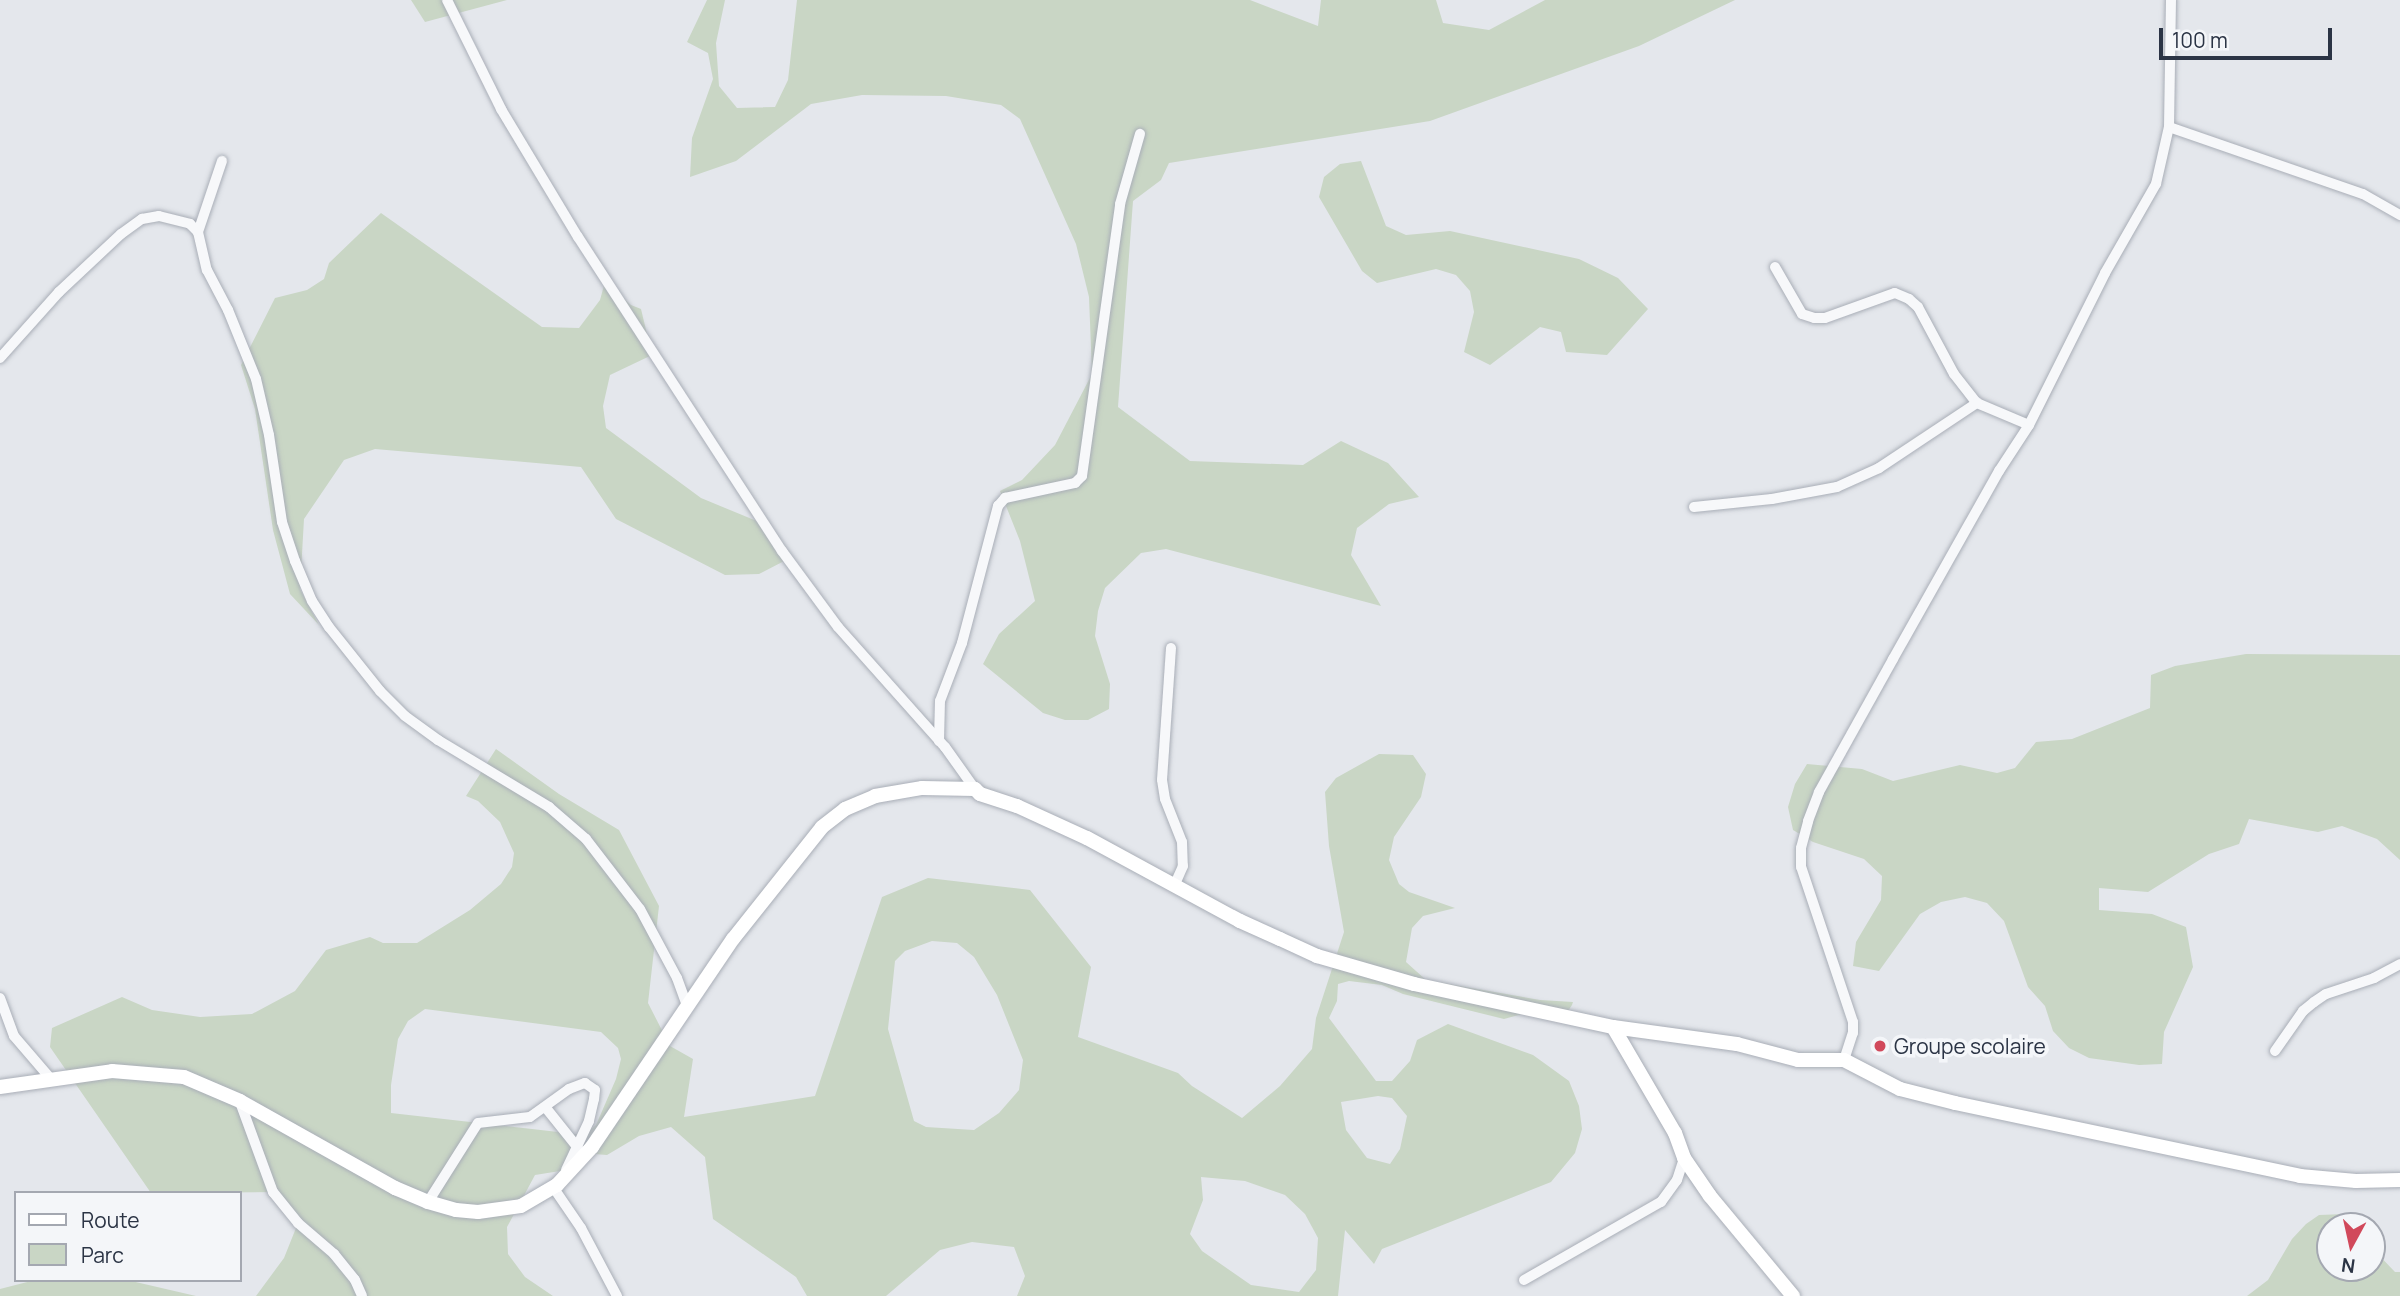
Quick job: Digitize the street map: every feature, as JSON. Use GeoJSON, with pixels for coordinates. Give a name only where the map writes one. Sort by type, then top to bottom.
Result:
{"type":"FeatureCollection","features":[{"type":"Feature","properties":{"kind":"main road"},"geometry":{"type":"LineString","coordinates":[[0,1087],[112,1071],[150,1072],[184,1077],[240,1101],[395,1188],[428,1202],[456,1210],[500,1211],[521,1206],[555,1186],[592,1147],[733,939],[822,827],[845,809],[875,796],[900,790],[975,789],[1087,838],[1240,921],[1317,956],[1460,996],[1538,1009],[1613,1027],[1737,1044],[1798,1060],[1844,1060],[1900,1089],[2091,1135],[2300,1177],[2356,1181],[2400,1180]]}},
{"type":"Feature","properties":{"kind":"main road"},"geometry":{"type":"LineString","coordinates":[[1613,1027],[1675,1133],[1684,1158],[1710,1196],[1793,1296]]}},
{"type":"Feature","properties":{"kind":"street"},"geometry":{"type":"LineString","coordinates":[[447,0],[501,109],[578,237],[782,551],[838,627],[939,741],[975,789]]}},
{"type":"Feature","properties":{"kind":"street"},"geometry":{"type":"LineString","coordinates":[[1844,1060],[1853,1033],[1853,1022],[1801,867],[1801,848],[1808,821],[1819,792],[1999,471],[2029,425],[2105,273],[2156,184],[2169,127],[2171,0]]}},
{"type":"Feature","properties":{"kind":"street"},"geometry":{"type":"LineString","coordinates":[[2169,127],[2363,194],[2400,215]]}},
{"type":"Feature","properties":{"kind":"street"},"geometry":{"type":"LineString","coordinates":[[939,741],[940,701],[962,643],[998,506],[1005,498],[1075,483],[1082,476],[1120,204],[1140,135]]}},
{"type":"Feature","properties":{"kind":"street"},"geometry":{"type":"LineString","coordinates":[[222,161],[198,232],[207,270],[228,310],[256,379],[269,435],[282,522],[312,601],[329,627],[380,691],[405,716],[438,740],[549,807],[586,839],[640,909],[677,978],[687,1005]]}},
{"type":"Feature","properties":{"kind":"street"},"geometry":{"type":"LineString","coordinates":[[0,358],[59,292],[142,219],[159,216],[176,218],[198,232]]}},
{"type":"Feature","properties":{"kind":"street"},"geometry":{"type":"LineString","coordinates":[[1775,267],[1802,314],[1814,318],[1825,318],[1895,293],[1909,299],[1918,307],[1954,374],[1977,403],[2029,425]]}},
{"type":"Feature","properties":{"kind":"street"},"geometry":{"type":"LineString","coordinates":[[1694,507],[1772,499],[1837,487],[1879,468],[1977,403]]}},
{"type":"Feature","properties":{"kind":"street"},"geometry":{"type":"LineString","coordinates":[[1171,648],[1162,780],[1165,799],[1182,842],[1183,866],[1174,886]]}},
{"type":"Feature","properties":{"kind":"street"},"geometry":{"type":"LineString","coordinates":[[2275,1051],[2303,1011],[2314,1002],[2326,994],[2374,978],[2400,964]]}},
{"type":"Feature","properties":{"kind":"street"},"geometry":{"type":"LineString","coordinates":[[0,998],[14,1036],[51,1079]]}},
{"type":"Feature","properties":{"kind":"street"},"geometry":{"type":"LineString","coordinates":[[428,1202],[478,1123],[488,1120],[514,1121],[530,1117],[578,1083],[592,1085],[594,1099],[578,1148],[555,1186],[617,1296]]}},
{"type":"Feature","properties":{"kind":"street"},"geometry":{"type":"LineString","coordinates":[[240,1101],[273,1192],[298,1223],[334,1254],[355,1280],[362,1296]]}},
{"type":"Feature","properties":{"kind":"street"},"geometry":{"type":"LineString","coordinates":[[546,1108],[578,1148]]}},
{"type":"Feature","properties":{"kind":"street"},"geometry":{"type":"LineString","coordinates":[[1524,1280],[1661,1202],[1677,1180],[1684,1158]]}},
{"type":"Feature","properties":{"kind":"green space"},"geometry":{"type":"Polygon","coordinates":[[[411,0],[507,0],[425,22],[411,0]]]}},
{"type":"Feature","properties":{"kind":"green space"},"geometry":{"type":"Polygon","coordinates":[[[707,0],[725,0],[716,43],[719,86],[737,108],[775,107],[788,80],[797,0],[1250,0],[1318,26],[1321,0],[1436,0],[1443,23],[1489,30],[1545,0],[1735,0],[1639,46],[1430,121],[1169,163],[1161,180],[1133,201],[1118,407],[1190,461],[1303,465],[1341,441],[1388,463],[1419,497],[1389,504],[1357,528],[1351,555],[1381,606],[1166,549],[1141,553],[1105,588],[1098,611],[1095,636],[1110,684],[1109,709],[1088,720],[1065,720],[1043,713],[983,664],[999,634],[1035,601],[1020,541],[1000,491],[1022,480],[1055,445],[1092,374],[1089,297],[1076,244],[1020,119],[1001,105],[946,96],[862,95],[811,104],[736,161],[690,177],[692,138],[713,79],[708,53],[687,42],[707,0]]]}},
{"type":"Feature","properties":{"kind":"green space"},"geometry":{"type":"Polygon","coordinates":[[[1361,161],[1386,226],[1406,235],[1450,231],[1579,259],[1618,278],[1648,309],[1607,355],[1566,352],[1561,332],[1540,327],[1490,365],[1464,352],[1474,312],[1470,291],[1456,275],[1436,269],[1377,283],[1362,271],[1319,197],[1324,177],[1340,164],[1361,161]]]}},
{"type":"Feature","properties":{"kind":"green space"},"geometry":{"type":"Polygon","coordinates":[[[381,213],[542,327],[579,328],[600,300],[605,282],[631,305],[641,309],[652,355],[610,375],[603,406],[606,428],[701,498],[771,527],[778,535],[788,559],[759,574],[725,575],[616,519],[581,467],[375,449],[344,460],[304,519],[300,589],[319,625],[290,594],[273,530],[255,409],[241,365],[275,298],[307,290],[324,279],[329,263],[381,213]]]}},
{"type":"Feature","properties":{"kind":"green space"},"geometry":{"type":"Polygon","coordinates":[[[2246,654],[2400,655],[2400,860],[2377,839],[2342,826],[2318,832],[2249,819],[2239,844],[2209,854],[2148,892],[2099,888],[2099,910],[2152,914],[2186,927],[2193,967],[2164,1032],[2162,1064],[2139,1065],[2089,1058],[2069,1048],[2053,1031],[2045,1006],[2028,987],[2004,921],[1987,903],[1965,897],[1941,902],[1920,914],[1879,971],[1853,966],[1856,942],[1881,900],[1882,876],[1864,859],[1813,842],[1793,830],[1788,807],[1795,784],[1807,764],[1862,769],[1893,781],[1960,765],[1997,773],[2015,768],[2036,742],[2072,739],[2150,708],[2151,675],[2175,666],[2246,654]]]}},
{"type":"Feature","properties":{"kind":"green space"},"geometry":{"type":"Polygon","coordinates":[[[496,749],[559,794],[619,830],[659,906],[648,1003],[670,1046],[693,1059],[684,1117],[815,1096],[882,897],[928,878],[1030,890],[1091,967],[1078,1037],[1178,1073],[1192,1086],[1242,1118],[1280,1086],[1312,1049],[1316,1018],[1344,932],[1329,846],[1325,792],[1336,778],[1379,754],[1413,755],[1426,774],[1421,797],[1394,837],[1389,860],[1399,884],[1409,892],[1455,908],[1423,916],[1412,928],[1406,962],[1426,980],[1540,1000],[1573,1002],[1568,1011],[1537,1010],[1504,1019],[1403,994],[1382,985],[1349,981],[1338,984],[1337,1001],[1329,1018],[1376,1081],[1392,1081],[1410,1061],[1417,1040],[1448,1024],[1533,1055],[1569,1081],[1579,1106],[1582,1129],[1575,1153],[1551,1182],[1382,1249],[1374,1264],[1345,1230],[1338,1296],[1017,1296],[1025,1276],[1014,1247],[972,1242],[940,1250],[886,1296],[807,1296],[796,1277],[713,1219],[705,1157],[671,1127],[639,1136],[607,1155],[582,1153],[560,1171],[535,1175],[507,1227],[508,1254],[525,1277],[553,1296],[256,1296],[284,1258],[298,1223],[274,1192],[150,1191],[50,1047],[52,1028],[122,997],[152,1010],[200,1017],[252,1014],[295,991],[326,950],[370,937],[383,943],[417,943],[470,910],[501,884],[512,867],[514,853],[500,822],[478,801],[466,796],[496,749]],[[932,941],[905,951],[895,961],[888,1029],[914,1121],[926,1127],[974,1130],[999,1113],[1019,1090],[1023,1060],[997,995],[974,957],[957,943],[932,941]],[[425,1009],[408,1021],[398,1039],[391,1085],[391,1113],[584,1135],[596,1125],[616,1079],[621,1059],[618,1048],[601,1032],[425,1009]],[[1378,1096],[1341,1102],[1346,1130],[1367,1158],[1390,1164],[1400,1149],[1407,1116],[1392,1098],[1378,1096]],[[1201,1177],[1203,1200],[1190,1234],[1202,1251],[1251,1285],[1299,1292],[1316,1270],[1318,1238],[1305,1214],[1285,1195],[1245,1181],[1201,1177]]]}},
{"type":"Feature","properties":{"kind":"green space"},"geometry":{"type":"Polygon","coordinates":[[[2316,1217],[2316,1282],[2386,1282],[2386,1263],[2395,1272],[2400,1272],[2400,1296],[2247,1296],[2268,1280],[2292,1239],[2316,1217]]]}},
{"type":"Feature","properties":{"kind":"green space"},"geometry":{"type":"Polygon","coordinates":[[[27,1282],[136,1282],[196,1296],[0,1296],[0,1289],[27,1282]]]}},
{"type":"Feature","properties":{"kind":"place","name":"Groupe scolaire"},"geometry":{"type":"Point","coordinates":[1880,1046]}}]}
